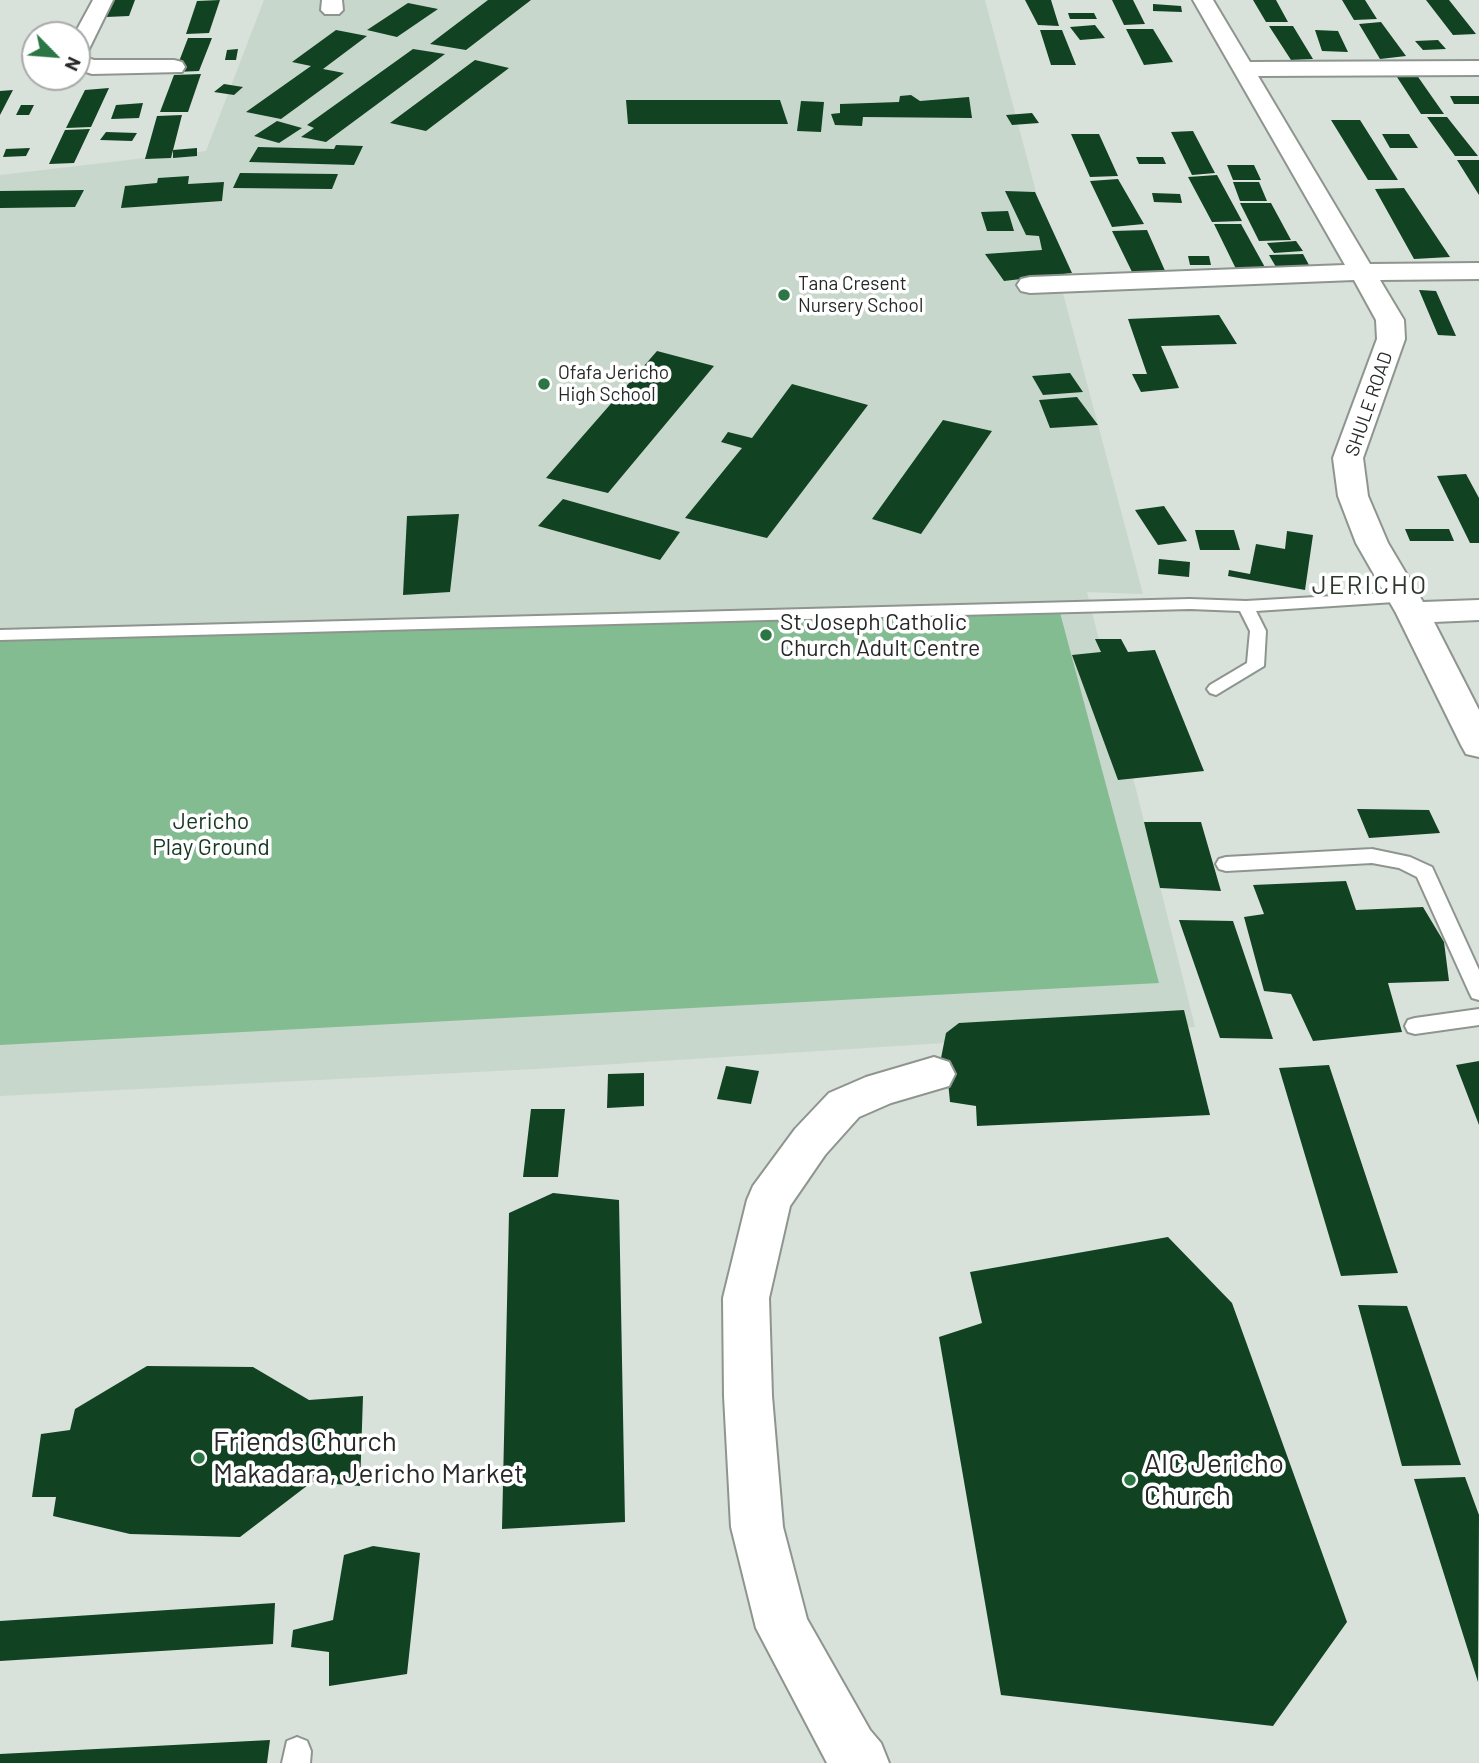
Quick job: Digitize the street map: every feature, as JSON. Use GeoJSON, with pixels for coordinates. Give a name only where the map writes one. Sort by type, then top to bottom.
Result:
{"type":"FeatureCollection","features":[{"type":"Feature","properties":{"kind":"street"},"geometry":{"type":"LineString","coordinates":[[91,24],[103,0]]}},
{"type":"Feature","properties":{"kind":"street","name":"SHULE ROAD"},"geometry":{"type":"LineString","coordinates":[[1203,0],[1390,320],[1391,340],[1348,458],[1353,496],[1372,543],[1408,605],[1479,745]]}},
{"type":"Feature","properties":{"kind":"street"},"geometry":{"type":"LineString","coordinates":[[91,67],[174,67]]}},
{"type":"Feature","properties":{"kind":"street"},"geometry":{"type":"LineString","coordinates":[[1245,69],[1479,68]]}},
{"type":"Feature","properties":{"kind":"street"},"geometry":{"type":"LineString","coordinates":[[1030,285],[1363,272],[1479,271]]}},
{"type":"Feature","properties":{"kind":"street"},"geometry":{"type":"LineString","coordinates":[[1408,605],[1479,610]]}},
{"type":"Feature","properties":{"kind":"street"},"geometry":{"type":"LineString","coordinates":[[861,1763],[850,1750],[783,1628],[757,1527],[748,1396],[746,1298],[769,1200],[810,1142],[844,1105],[881,1089],[934,1074]]}},
{"type":"Feature","properties":{"kind":"lane"},"geometry":{"type":"LineString","coordinates":[[0,635],[1190,604],[1408,605]]}},
{"type":"Feature","properties":{"kind":"lane"},"geometry":{"type":"LineString","coordinates":[[1216,689],[1255,666],[1258,631],[1247,606]]}},
{"type":"Feature","properties":{"kind":"lane"},"geometry":{"type":"LineString","coordinates":[[1226,864],[1372,856],[1403,862],[1425,872],[1479,992]]}},
{"type":"Feature","properties":{"kind":"lane"},"geometry":{"type":"LineString","coordinates":[[1415,1026],[1479,1017]]}},
{"type":"Feature","properties":{"kind":"shaded area","name":"Ofafa Jericho High School"},"geometry":{"type":"Polygon","coordinates":[[[264,0],[985,0],[1143,594],[1087,592],[1195,1027],[536,1069],[0,1096],[0,175],[206,151],[264,0]]]}},
{"type":"Feature","properties":{"kind":"green space","name":"Jericho Play Ground"},"geometry":{"type":"Polygon","coordinates":[[[1059,609],[1159,983],[0,1045],[0,641],[1059,609]]]}},
{"type":"Feature","properties":{"kind":"building"},"geometry":{"type":"Polygon","coordinates":[[[114,0],[135,0],[129,16],[106,17],[114,0]]]}},
{"type":"Feature","properties":{"kind":"building"},"geometry":{"type":"Polygon","coordinates":[[[220,0],[209,33],[186,34],[197,1],[220,0]]]}},
{"type":"Feature","properties":{"kind":"building"},"geometry":{"type":"Polygon","coordinates":[[[488,0],[531,0],[466,50],[430,44],[488,0]]]}},
{"type":"Feature","properties":{"kind":"building"},"geometry":{"type":"Polygon","coordinates":[[[1025,0],[1051,0],[1059,26],[1038,25],[1025,0]]]}},
{"type":"Feature","properties":{"kind":"building"},"geometry":{"type":"Polygon","coordinates":[[[1112,0],[1133,0],[1145,24],[1124,25],[1112,0]]]}},
{"type":"Feature","properties":{"kind":"building"},"geometry":{"type":"Polygon","coordinates":[[[1253,0],[1276,0],[1288,22],[1266,22],[1253,0]]]}},
{"type":"Feature","properties":{"kind":"building"},"geometry":{"type":"Polygon","coordinates":[[[1342,0],[1365,0],[1377,19],[1354,20],[1342,0]]]}},
{"type":"Feature","properties":{"kind":"building"},"geometry":{"type":"Polygon","coordinates":[[[1426,0],[1449,0],[1476,34],[1453,35],[1426,0]]]}},
{"type":"Feature","properties":{"kind":"building"},"geometry":{"type":"Polygon","coordinates":[[[408,3],[438,9],[397,37],[367,30],[408,3]]]}},
{"type":"Feature","properties":{"kind":"building"},"geometry":{"type":"Polygon","coordinates":[[[1153,4],[1181,6],[1182,12],[1153,11],[1153,4]]]}},
{"type":"Feature","properties":{"kind":"building"},"geometry":{"type":"Polygon","coordinates":[[[1068,13],[1094,13],[1097,19],[1070,19],[1068,13]]]}},
{"type":"Feature","properties":{"kind":"building"},"geometry":{"type":"Polygon","coordinates":[[[1381,22],[1406,56],[1380,59],[1359,24],[1381,22]]]}},
{"type":"Feature","properties":{"kind":"building"},"geometry":{"type":"Polygon","coordinates":[[[1095,25],[1105,38],[1080,40],[1070,27],[1095,25]]]}},
{"type":"Feature","properties":{"kind":"building"},"geometry":{"type":"Polygon","coordinates":[[[1269,26],[1293,26],[1313,59],[1291,60],[1269,26]]]}},
{"type":"Feature","properties":{"kind":"building"},"geometry":{"type":"Polygon","coordinates":[[[1126,29],[1153,29],[1173,62],[1144,65],[1126,29]]]}},
{"type":"Feature","properties":{"kind":"building"},"geometry":{"type":"Polygon","coordinates":[[[336,30],[367,36],[323,69],[344,73],[281,119],[246,112],[311,66],[292,62],[336,30]]]}},
{"type":"Feature","properties":{"kind":"building"},"geometry":{"type":"Polygon","coordinates":[[[1040,30],[1062,30],[1076,65],[1051,65],[1040,30]]]}},
{"type":"Feature","properties":{"kind":"building"},"geometry":{"type":"Polygon","coordinates":[[[1315,30],[1338,31],[1348,52],[1322,51],[1315,30]]]}},
{"type":"Feature","properties":{"kind":"building"},"geometry":{"type":"Polygon","coordinates":[[[188,38],[212,38],[199,71],[175,72],[188,38]]]}},
{"type":"Feature","properties":{"kind":"building"},"geometry":{"type":"Polygon","coordinates":[[[1438,40],[1446,49],[1423,50],[1415,41],[1438,40]]]}},
{"type":"Feature","properties":{"kind":"building"},"geometry":{"type":"Polygon","coordinates":[[[238,49],[236,60],[225,60],[227,50],[238,49]]]}},
{"type":"Feature","properties":{"kind":"building"},"geometry":{"type":"Polygon","coordinates":[[[413,49],[445,54],[326,142],[301,137],[314,128],[307,125],[413,49]]]}},
{"type":"Feature","properties":{"kind":"building"},"geometry":{"type":"Polygon","coordinates":[[[475,60],[509,68],[426,131],[390,123],[475,60]]]}},
{"type":"Feature","properties":{"kind":"building"},"geometry":{"type":"Polygon","coordinates":[[[201,74],[188,112],[160,112],[174,75],[201,74]]]}},
{"type":"Feature","properties":{"kind":"building"},"geometry":{"type":"Polygon","coordinates":[[[1395,74],[1416,74],[1444,114],[1421,114],[1395,74]]]}},
{"type":"Feature","properties":{"kind":"building"},"geometry":{"type":"Polygon","coordinates":[[[224,84],[243,87],[234,95],[214,92],[224,84]]]}},
{"type":"Feature","properties":{"kind":"building"},"geometry":{"type":"Polygon","coordinates":[[[109,88],[91,127],[66,128],[84,91],[109,88]]]}},
{"type":"Feature","properties":{"kind":"building"},"geometry":{"type":"Polygon","coordinates":[[[13,90],[0,115],[0,91],[13,90]]]}},
{"type":"Feature","properties":{"kind":"building"},"geometry":{"type":"Polygon","coordinates":[[[911,95],[920,101],[969,97],[972,118],[863,117],[862,126],[835,125],[831,114],[840,113],[840,104],[899,102],[900,96],[911,95]]]}},
{"type":"Feature","properties":{"kind":"building"},"geometry":{"type":"Polygon","coordinates":[[[1450,96],[1479,96],[1479,104],[1454,104],[1450,96]]]}},
{"type":"Feature","properties":{"kind":"building"},"geometry":{"type":"Polygon","coordinates":[[[626,100],[780,100],[788,124],[628,124],[626,100]]]}},
{"type":"Feature","properties":{"kind":"building"},"geometry":{"type":"Polygon","coordinates":[[[801,101],[824,102],[821,132],[797,131],[801,101]]]}},
{"type":"Feature","properties":{"kind":"building"},"geometry":{"type":"Polygon","coordinates":[[[143,103],[139,118],[111,119],[116,105],[143,103]]]}},
{"type":"Feature","properties":{"kind":"building"},"geometry":{"type":"Polygon","coordinates":[[[21,105],[34,105],[29,115],[16,115],[21,105]]]}},
{"type":"Feature","properties":{"kind":"building"},"geometry":{"type":"Polygon","coordinates":[[[1032,113],[1039,123],[1012,125],[1006,115],[1032,113]]]}},
{"type":"Feature","properties":{"kind":"building"},"geometry":{"type":"Polygon","coordinates":[[[182,115],[171,158],[145,159],[157,116],[182,115]]]}},
{"type":"Feature","properties":{"kind":"building"},"geometry":{"type":"Polygon","coordinates":[[[1427,117],[1447,117],[1478,156],[1455,156],[1427,117]]]}},
{"type":"Feature","properties":{"kind":"building"},"geometry":{"type":"Polygon","coordinates":[[[1331,120],[1360,120],[1398,180],[1368,180],[1331,120]]]}},
{"type":"Feature","properties":{"kind":"building"},"geometry":{"type":"Polygon","coordinates":[[[277,121],[302,128],[279,143],[254,136],[277,121]]]}},
{"type":"Feature","properties":{"kind":"building"},"geometry":{"type":"Polygon","coordinates":[[[90,129],[74,163],[49,164],[65,130],[90,129]]]}},
{"type":"Feature","properties":{"kind":"building"},"geometry":{"type":"Polygon","coordinates":[[[1193,131],[1215,173],[1192,175],[1171,132],[1193,131]]]}},
{"type":"Feature","properties":{"kind":"building"},"geometry":{"type":"Polygon","coordinates":[[[106,132],[137,133],[132,141],[100,140],[106,132]]]}},
{"type":"Feature","properties":{"kind":"building"},"geometry":{"type":"Polygon","coordinates":[[[1071,134],[1099,134],[1118,176],[1090,177],[1071,134]]]}},
{"type":"Feature","properties":{"kind":"building"},"geometry":{"type":"Polygon","coordinates":[[[1382,134],[1409,134],[1418,148],[1390,148],[1382,134]]]}},
{"type":"Feature","properties":{"kind":"building"},"geometry":{"type":"Polygon","coordinates":[[[336,145],[363,146],[354,165],[249,162],[258,147],[334,149],[336,145]]]}},
{"type":"Feature","properties":{"kind":"building"},"geometry":{"type":"Polygon","coordinates":[[[30,148],[26,156],[3,157],[6,149],[30,148]]]}},
{"type":"Feature","properties":{"kind":"building"},"geometry":{"type":"Polygon","coordinates":[[[197,148],[197,156],[173,158],[173,150],[197,148]]]}},
{"type":"Feature","properties":{"kind":"building"},"geometry":{"type":"Polygon","coordinates":[[[1136,157],[1163,157],[1166,164],[1139,164],[1136,157]]]}},
{"type":"Feature","properties":{"kind":"building"},"geometry":{"type":"Polygon","coordinates":[[[1457,160],[1479,160],[1479,195],[1457,160]]]}},
{"type":"Feature","properties":{"kind":"building"},"geometry":{"type":"Polygon","coordinates":[[[1227,165],[1254,165],[1261,180],[1233,180],[1227,165]]]}},
{"type":"Feature","properties":{"kind":"building"},"geometry":{"type":"Polygon","coordinates":[[[240,173],[338,174],[332,189],[233,188],[240,173]]]}},
{"type":"Feature","properties":{"kind":"building"},"geometry":{"type":"Polygon","coordinates":[[[1217,175],[1242,221],[1212,222],[1188,177],[1217,175]]]}},
{"type":"Feature","properties":{"kind":"building"},"geometry":{"type":"Polygon","coordinates":[[[189,176],[188,184],[224,182],[222,201],[121,208],[125,186],[157,183],[158,178],[189,176]]]}},
{"type":"Feature","properties":{"kind":"building"},"geometry":{"type":"Polygon","coordinates":[[[1118,179],[1144,224],[1112,227],[1090,181],[1118,179]]]}},
{"type":"Feature","properties":{"kind":"building"},"geometry":{"type":"Polygon","coordinates":[[[1233,182],[1259,182],[1267,201],[1240,201],[1233,182]]]}},
{"type":"Feature","properties":{"kind":"building"},"geometry":{"type":"Polygon","coordinates":[[[1404,188],[1450,257],[1414,259],[1375,189],[1404,188]]]}},
{"type":"Feature","properties":{"kind":"building"},"geometry":{"type":"Polygon","coordinates":[[[84,190],[75,207],[0,208],[0,191],[84,190]]]}},
{"type":"Feature","properties":{"kind":"building"},"geometry":{"type":"Polygon","coordinates":[[[1005,191],[1035,192],[1072,273],[1004,281],[985,254],[1042,250],[1039,236],[1026,235],[1005,191]]]}},
{"type":"Feature","properties":{"kind":"building"},"geometry":{"type":"Polygon","coordinates":[[[1152,193],[1180,194],[1182,203],[1154,202],[1152,193]]]}},
{"type":"Feature","properties":{"kind":"building"},"geometry":{"type":"Polygon","coordinates":[[[1240,203],[1271,203],[1291,240],[1259,241],[1240,203]]]}},
{"type":"Feature","properties":{"kind":"building"},"geometry":{"type":"Polygon","coordinates":[[[1008,211],[1014,231],[987,231],[981,212],[1008,211]]]}},
{"type":"Feature","properties":{"kind":"building"},"geometry":{"type":"Polygon","coordinates":[[[1214,224],[1241,224],[1267,271],[1238,273],[1214,224]]]}},
{"type":"Feature","properties":{"kind":"building"},"geometry":{"type":"Polygon","coordinates":[[[1147,230],[1166,273],[1134,276],[1112,231],[1147,230]]]}},
{"type":"Feature","properties":{"kind":"building"},"geometry":{"type":"Polygon","coordinates":[[[1296,241],[1303,251],[1274,253],[1267,243],[1296,241]]]}},
{"type":"Feature","properties":{"kind":"building"},"geometry":{"type":"Polygon","coordinates":[[[1303,254],[1309,265],[1276,267],[1269,255],[1303,254]]]}},
{"type":"Feature","properties":{"kind":"building"},"geometry":{"type":"Polygon","coordinates":[[[1188,256],[1209,256],[1211,265],[1190,265],[1188,256]]]}},
{"type":"Feature","properties":{"kind":"building"},"geometry":{"type":"Polygon","coordinates":[[[1419,290],[1436,291],[1456,336],[1438,335],[1419,290]]]}},
{"type":"Feature","properties":{"kind":"building"},"geometry":{"type":"Polygon","coordinates":[[[1219,315],[1237,344],[1161,346],[1179,388],[1141,392],[1132,374],[1147,374],[1128,319],[1219,315]]]}},
{"type":"Feature","properties":{"kind":"building"},"geometry":{"type":"Polygon","coordinates":[[[657,351],[714,366],[608,493],[546,478],[657,351]]]}},
{"type":"Feature","properties":{"kind":"building"},"geometry":{"type":"Polygon","coordinates":[[[1070,373],[1083,392],[1043,395],[1032,376],[1070,373]]]}},
{"type":"Feature","properties":{"kind":"building"},"geometry":{"type":"Polygon","coordinates":[[[792,384],[868,405],[767,538],[685,518],[742,448],[721,442],[728,432],[752,438],[792,384]]]}},
{"type":"Feature","properties":{"kind":"building"},"geometry":{"type":"Polygon","coordinates":[[[1077,397],[1098,425],[1050,428],[1039,400],[1077,397]]]}},
{"type":"Feature","properties":{"kind":"building"},"geometry":{"type":"Polygon","coordinates":[[[943,420],[992,431],[921,534],[872,519],[943,420]]]}},
{"type":"Feature","properties":{"kind":"building"},"geometry":{"type":"Polygon","coordinates":[[[1466,474],[1479,498],[1479,543],[1470,543],[1437,476],[1466,474]]]}},
{"type":"Feature","properties":{"kind":"building"},"geometry":{"type":"Polygon","coordinates":[[[563,499],[680,532],[660,560],[538,526],[563,499]]]}},
{"type":"Feature","properties":{"kind":"building"},"geometry":{"type":"Polygon","coordinates":[[[1164,506],[1187,541],[1158,545],[1135,510],[1164,506]]]}},
{"type":"Feature","properties":{"kind":"building"},"geometry":{"type":"Polygon","coordinates":[[[459,514],[450,592],[403,595],[407,516],[459,514]]]}},
{"type":"Feature","properties":{"kind":"building"},"geometry":{"type":"Polygon","coordinates":[[[1405,529],[1449,529],[1454,541],[1410,541],[1405,529]]]}},
{"type":"Feature","properties":{"kind":"building"},"geometry":{"type":"Polygon","coordinates":[[[1195,530],[1234,530],[1240,550],[1200,550],[1195,530]]]}},
{"type":"Feature","properties":{"kind":"building"},"geometry":{"type":"Polygon","coordinates":[[[1287,531],[1313,535],[1305,590],[1228,576],[1229,570],[1250,574],[1256,544],[1285,549],[1287,531]]]}},
{"type":"Feature","properties":{"kind":"building"},"geometry":{"type":"Polygon","coordinates":[[[1159,559],[1190,562],[1189,577],[1158,574],[1159,559]]]}},
{"type":"Feature","properties":{"kind":"building"},"geometry":{"type":"Polygon","coordinates":[[[1095,639],[1121,639],[1128,652],[1155,650],[1204,771],[1118,780],[1072,655],[1101,652],[1095,639]]]}},
{"type":"Feature","properties":{"kind":"building"},"geometry":{"type":"Polygon","coordinates":[[[1357,809],[1429,810],[1440,833],[1369,838],[1357,809]]]}},
{"type":"Feature","properties":{"kind":"building"},"geometry":{"type":"Polygon","coordinates":[[[1144,822],[1201,822],[1221,891],[1160,888],[1144,822]]]}},
{"type":"Feature","properties":{"kind":"building"},"geometry":{"type":"Polygon","coordinates":[[[1346,881],[1356,910],[1423,907],[1444,942],[1449,981],[1388,983],[1402,1032],[1313,1041],[1291,994],[1264,991],[1244,917],[1264,914],[1253,885],[1346,881]]]}},
{"type":"Feature","properties":{"kind":"building"},"geometry":{"type":"Polygon","coordinates":[[[1179,920],[1233,921],[1273,1039],[1220,1038],[1179,920]]]}},
{"type":"Feature","properties":{"kind":"building"},"geometry":{"type":"Polygon","coordinates":[[[1184,1010],[1210,1115],[977,1126],[976,1106],[950,1102],[947,1071],[941,1058],[946,1033],[959,1023],[1184,1010]]]}},
{"type":"Feature","properties":{"kind":"building"},"geometry":{"type":"Polygon","coordinates":[[[1479,1061],[1479,1125],[1456,1065],[1479,1061]]]}},
{"type":"Feature","properties":{"kind":"building"},"geometry":{"type":"Polygon","coordinates":[[[1329,1065],[1398,1273],[1341,1276],[1279,1068],[1329,1065]]]}},
{"type":"Feature","properties":{"kind":"building"},"geometry":{"type":"Polygon","coordinates":[[[726,1066],[759,1071],[751,1104],[717,1099],[726,1066]]]}},
{"type":"Feature","properties":{"kind":"building"},"geometry":{"type":"Polygon","coordinates":[[[644,1073],[644,1106],[607,1108],[608,1074],[644,1073]]]}},
{"type":"Feature","properties":{"kind":"building"},"geometry":{"type":"Polygon","coordinates":[[[531,1109],[565,1109],[558,1177],[523,1177],[531,1109]]]}},
{"type":"Feature","properties":{"kind":"building"},"geometry":{"type":"Polygon","coordinates":[[[553,1193],[619,1200],[625,1522],[502,1529],[509,1213],[553,1193]]]}},
{"type":"Feature","properties":{"kind":"building","name":"AIC Jericho Church"},"geometry":{"type":"Polygon","coordinates":[[[1168,1237],[1232,1303],[1347,1622],[1273,1726],[1001,1695],[939,1337],[982,1323],[970,1272],[1168,1237]]]}},
{"type":"Feature","properties":{"kind":"building"},"geometry":{"type":"Polygon","coordinates":[[[1358,1305],[1407,1306],[1461,1465],[1402,1466],[1358,1305]]]}},
{"type":"Feature","properties":{"kind":"building","name":"Friends Church Makadara, Jericho Market"},"geometry":{"type":"Polygon","coordinates":[[[147,1366],[253,1367],[309,1400],[363,1396],[360,1486],[312,1482],[240,1537],[130,1534],[53,1516],[56,1497],[32,1497],[41,1434],[70,1430],[75,1409],[147,1366]]]}},
{"type":"Feature","properties":{"kind":"building"},"geometry":{"type":"Polygon","coordinates":[[[1465,1477],[1479,1515],[1478,1682],[1414,1479],[1465,1477]]]}},
{"type":"Feature","properties":{"kind":"building"},"geometry":{"type":"Polygon","coordinates":[[[373,1546],[420,1553],[407,1674],[329,1686],[329,1652],[291,1647],[293,1630],[333,1620],[344,1555],[373,1546]]]}},
{"type":"Feature","properties":{"kind":"building"},"geometry":{"type":"Polygon","coordinates":[[[275,1603],[273,1644],[0,1661],[0,1621],[275,1603]]]}},
{"type":"Feature","properties":{"kind":"building"},"geometry":{"type":"Polygon","coordinates":[[[270,1740],[267,1763],[0,1763],[0,1754],[270,1740]]]}},
{"type":"Feature","properties":{"kind":"place","name":"Tana Cresent Nursery School"},"geometry":{"type":"Point","coordinates":[784,295]}},
{"type":"Feature","properties":{"kind":"place","name":"Ofafa Jericho High School"},"geometry":{"type":"Point","coordinates":[544,384]}},
{"type":"Feature","properties":{"kind":"place","name":"St Joseph Catholic Church Adult Centre"},"geometry":{"type":"Point","coordinates":[766,635]}},
{"type":"Feature","properties":{"kind":"place","name":"Friends Church Makadara, Jericho Market"},"geometry":{"type":"Point","coordinates":[199,1458]}},
{"type":"Feature","properties":{"kind":"place","name":"AIC Jericho Church"},"geometry":{"type":"Point","coordinates":[1130,1480]}},
{"type":"Feature","properties":{"kind":"district","name":"JERICHO"},"geometry":{"type":"Point","coordinates":[1370,585]}}]}
